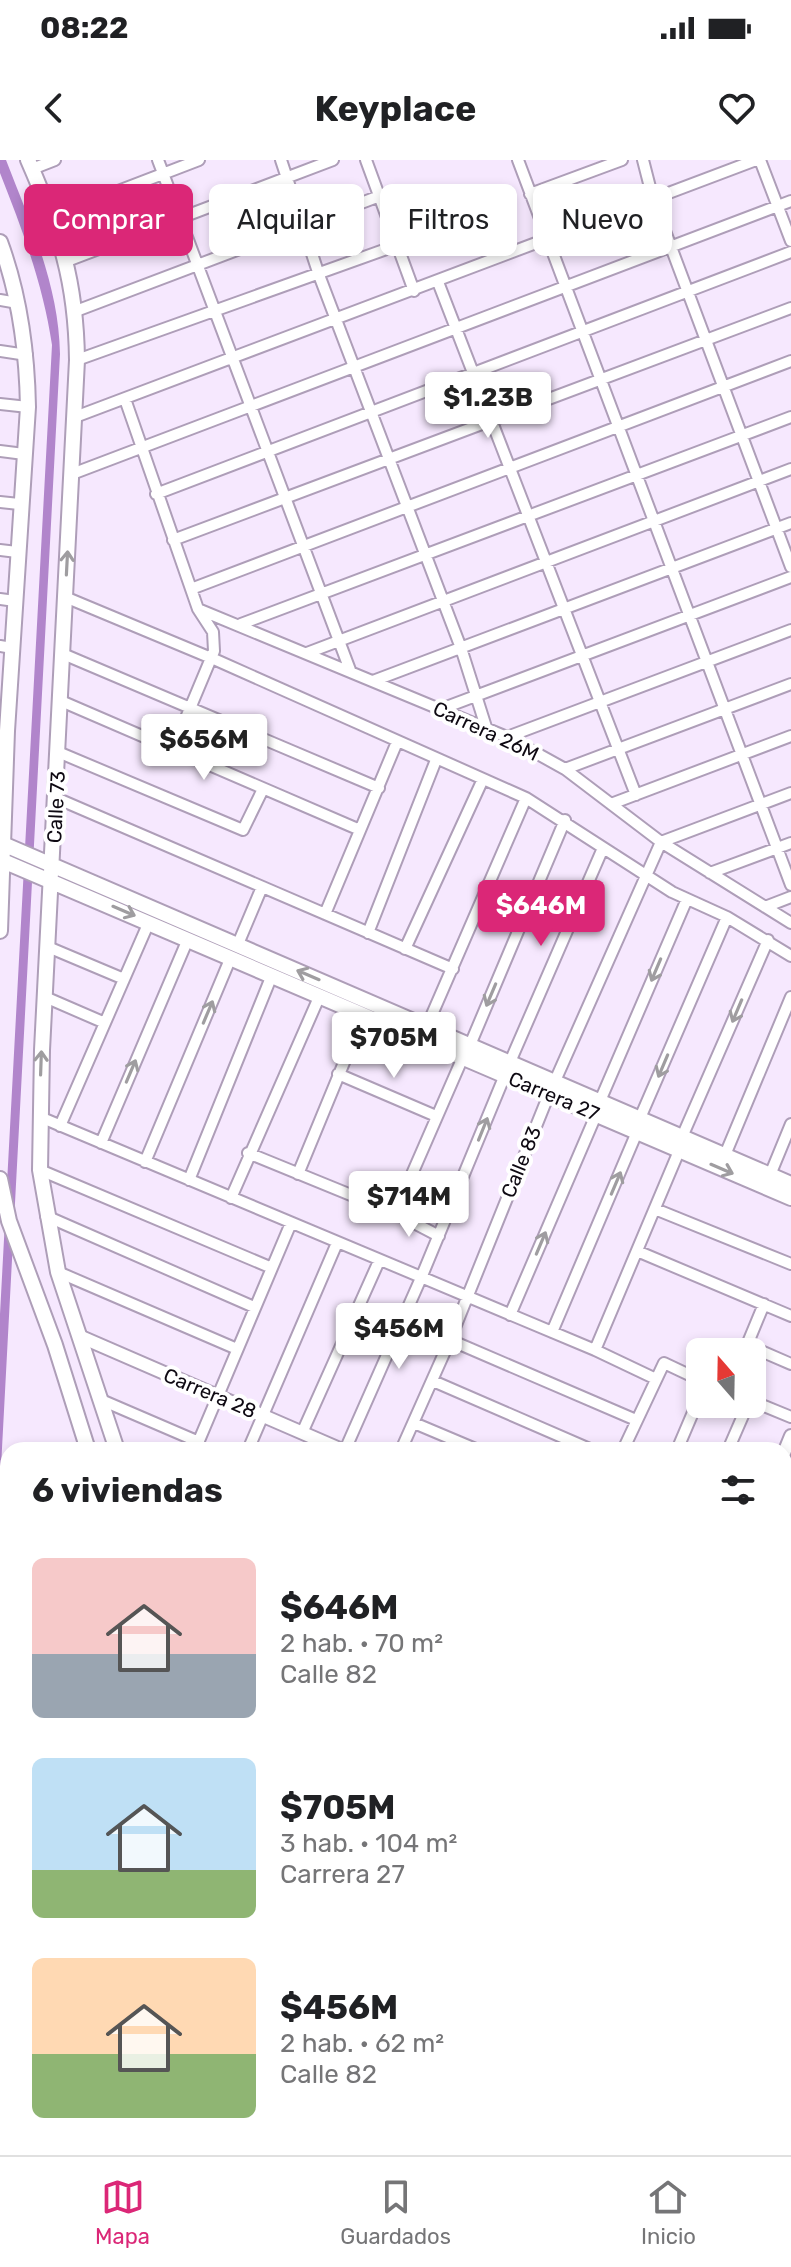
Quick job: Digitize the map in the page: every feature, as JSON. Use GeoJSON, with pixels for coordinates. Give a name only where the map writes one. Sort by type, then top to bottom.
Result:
{"type":"FeatureCollection","features":[{"type":"Feature","properties":{"kind":"main road","name":"Calle 73"},"geometry":{"type":"LineString","coordinates":[[30,164],[39,184]]}},
{"type":"Feature","properties":{"kind":"main road"},"geometry":{"type":"LineString","coordinates":[[0,931],[7,862],[2,843],[7,600],[17,552],[28,407],[27,355],[18,303],[1,249]]}},
{"type":"Feature","properties":{"kind":"main road","name":"Calle 73"},"geometry":{"type":"LineString","coordinates":[[65,256],[76,311],[77,360],[56,798],[47,862],[52,880],[40,1170],[58,1272],[114,1442]]}},
{"type":"Feature","properties":{"kind":"main road"},"geometry":{"type":"LineString","coordinates":[[2,843],[47,862]]}},
{"type":"Feature","properties":{"kind":"main road"},"geometry":{"type":"LineString","coordinates":[[7,862],[52,880]]}},
{"type":"Feature","properties":{"kind":"main road","name":"Carrera 27"},"geometry":{"type":"LineString","coordinates":[[47,862],[234,951],[427,1026],[466,1051]]}},
{"type":"Feature","properties":{"kind":"main road","name":"Carrera 27"},"geometry":{"type":"LineString","coordinates":[[52,880],[188,939],[234,951],[272,975],[364,1014],[466,1051],[681,1144],[791,1198]]}},
{"type":"Feature","properties":{"kind":"main road","name":"Carrera 27"},"geometry":{"type":"LineString","coordinates":[[681,1144],[725,1155],[791,1184]]}},
{"type":"Feature","properties":{"kind":"main road"},"geometry":{"type":"LineString","coordinates":[[0,1179],[16,1241],[55,1345],[85,1442]]}},
{"type":"Feature","properties":{"kind":"street"},"geometry":{"type":"LineString","coordinates":[[30,164],[55,160]]}},
{"type":"Feature","properties":{"kind":"street"},"geometry":{"type":"LineString","coordinates":[[158,160],[168,184]]}},
{"type":"Feature","properties":{"kind":"street"},"geometry":{"type":"LineString","coordinates":[[138,184],[199,160]]}},
{"type":"Feature","properties":{"kind":"street"},"geometry":{"type":"LineString","coordinates":[[281,160],[289,184]]}},
{"type":"Feature","properties":{"kind":"street"},"geometry":{"type":"LineString","coordinates":[[193,211],[333,160]]}},
{"type":"Feature","properties":{"kind":"street"},"geometry":{"type":"LineString","coordinates":[[366,160],[380,205]]}},
{"type":"Feature","properties":{"kind":"street"},"geometry":{"type":"LineString","coordinates":[[518,160],[533,202]]}},
{"type":"Feature","properties":{"kind":"street"},"geometry":{"type":"LineString","coordinates":[[530,194],[622,160]]}},
{"type":"Feature","properties":{"kind":"street"},"geometry":{"type":"LineString","coordinates":[[643,160],[649,184]]}},
{"type":"Feature","properties":{"kind":"street"},"geometry":{"type":"LineString","coordinates":[[672,192],[758,160],[791,241]]}},
{"type":"Feature","properties":{"kind":"street"},"geometry":{"type":"LineString","coordinates":[[364,202],[377,197]]}},
{"type":"Feature","properties":{"kind":"street"},"geometry":{"type":"LineString","coordinates":[[672,247],[791,201]]}},
{"type":"Feature","properties":{"kind":"street"},"geometry":{"type":"LineString","coordinates":[[75,417],[533,245]]}},
{"type":"Feature","properties":{"kind":"street"},"geometry":{"type":"LineString","coordinates":[[672,250],[791,567]]}},
{"type":"Feature","properties":{"kind":"street"},"geometry":{"type":"LineString","coordinates":[[193,251],[350,670]]}},
{"type":"Feature","properties":{"kind":"street"},"geometry":{"type":"LineString","coordinates":[[77,360],[380,252]]}},
{"type":"Feature","properties":{"kind":"street"},"geometry":{"type":"LineString","coordinates":[[156,494],[791,252]]}},
{"type":"Feature","properties":{"kind":"street"},"geometry":{"type":"LineString","coordinates":[[67,261],[80,256]]}},
{"type":"Feature","properties":{"kind":"street"},"geometry":{"type":"LineString","coordinates":[[76,311],[222,256]]}},
{"type":"Feature","properties":{"kind":"street"},"geometry":{"type":"LineString","coordinates":[[312,256],[461,648],[486,727]]}},
{"type":"Feature","properties":{"kind":"street"},"geometry":{"type":"LineString","coordinates":[[400,256],[414,291]]}},
{"type":"Feature","properties":{"kind":"street"},"geometry":{"type":"LineString","coordinates":[[553,256],[791,885]]}},
{"type":"Feature","properties":{"kind":"street"},"geometry":{"type":"LineString","coordinates":[[72,474],[647,256]]}},
{"type":"Feature","properties":{"kind":"street"},"geometry":{"type":"LineString","coordinates":[[438,282],[636,795]]}},
{"type":"Feature","properties":{"kind":"street"},"geometry":{"type":"LineString","coordinates":[[0,300],[18,303]]}},
{"type":"Feature","properties":{"kind":"street"},"geometry":{"type":"LineString","coordinates":[[173,540],[791,308]]}},
{"type":"Feature","properties":{"kind":"street"},"geometry":{"type":"LineString","coordinates":[[0,351],[27,355]]}},
{"type":"Feature","properties":{"kind":"street"},"geometry":{"type":"LineString","coordinates":[[191,589],[791,361]]}},
{"type":"Feature","properties":{"kind":"street"},"geometry":{"type":"LineString","coordinates":[[125,399],[198,609],[213,632],[212,658],[173,749]]}},
{"type":"Feature","properties":{"kind":"street"},"geometry":{"type":"LineString","coordinates":[[0,404],[28,407]]}},
{"type":"Feature","properties":{"kind":"street"},"geometry":{"type":"LineString","coordinates":[[241,624],[791,417]]}},
{"type":"Feature","properties":{"kind":"street"},"geometry":{"type":"LineString","coordinates":[[0,451],[24,454]]}},
{"type":"Feature","properties":{"kind":"street"},"geometry":{"type":"LineString","coordinates":[[307,653],[791,469]]}},
{"type":"Feature","properties":{"kind":"street"},"geometry":{"type":"LineString","coordinates":[[0,502],[19,504]]}},
{"type":"Feature","properties":{"kind":"street"},"geometry":{"type":"LineString","coordinates":[[373,681],[791,523]]}},
{"type":"Feature","properties":{"kind":"street"},"geometry":{"type":"LineString","coordinates":[[0,550],[17,552]]}},
{"type":"Feature","properties":{"kind":"street"},"geometry":{"type":"LineString","coordinates":[[441,709],[791,577]]}},
{"type":"Feature","properties":{"kind":"street"},"geometry":{"type":"LineString","coordinates":[[65,597],[212,658],[526,798],[565,820],[645,874],[768,940],[791,956]]}},
{"type":"Feature","properties":{"kind":"street","name":"Carrera 26M"},"geometry":{"type":"LineString","coordinates":[[198,609],[241,624],[507,737],[565,769],[661,842],[791,923]]}},
{"type":"Feature","properties":{"kind":"street"},"geometry":{"type":"LineString","coordinates":[[507,737],[791,630]]}},
{"type":"Feature","properties":{"kind":"street"},"geometry":{"type":"LineString","coordinates":[[63,654],[379,788]]}},
{"type":"Feature","properties":{"kind":"street"},"geometry":{"type":"LineString","coordinates":[[565,769],[791,684]]}},
{"type":"Feature","properties":{"kind":"street"},"geometry":{"type":"LineString","coordinates":[[61,701],[360,830]]}},
{"type":"Feature","properties":{"kind":"street"},"geometry":{"type":"LineString","coordinates":[[611,804],[791,736]]}},
{"type":"Feature","properties":{"kind":"street"},"geometry":{"type":"LineString","coordinates":[[325,914],[397,742]]}},
{"type":"Feature","properties":{"kind":"street"},"geometry":{"type":"LineString","coordinates":[[58,752],[243,830],[263,789]]}},
{"type":"Feature","properties":{"kind":"street"},"geometry":{"type":"LineString","coordinates":[[368,933],[436,760]]}},
{"type":"Feature","properties":{"kind":"street"},"geometry":{"type":"LineString","coordinates":[[405,949],[483,779]]}},
{"type":"Feature","properties":{"kind":"street"},"geometry":{"type":"LineString","coordinates":[[661,842],[791,793]]}},
{"type":"Feature","properties":{"kind":"street"},"geometry":{"type":"LineString","coordinates":[[56,798],[453,969]]}},
{"type":"Feature","properties":{"kind":"street"},"geometry":{"type":"LineString","coordinates":[[427,1026],[526,798]]}},
{"type":"Feature","properties":{"kind":"street"},"geometry":{"type":"LineString","coordinates":[[395,1213],[565,820]]}},
{"type":"Feature","properties":{"kind":"street","name":"Calle 83"},"geometry":{"type":"LineString","coordinates":[[405,1442],[433,1381],[552,1088],[661,842]]}},
{"type":"Feature","properties":{"kind":"street"},"geometry":{"type":"LineString","coordinates":[[710,873],[791,843]]}},
{"type":"Feature","properties":{"kind":"street"},"geometry":{"type":"LineString","coordinates":[[347,1442],[421,1278],[603,848]]}},
{"type":"Feature","properties":{"kind":"street"},"geometry":{"type":"LineString","coordinates":[[145,1162],[262,887]]}},
{"type":"Feature","properties":{"kind":"street"},"geometry":{"type":"LineString","coordinates":[[765,907],[791,897]]}},
{"type":"Feature","properties":{"kind":"street"},"geometry":{"type":"LineString","coordinates":[[510,1315],[687,899]]}},
{"type":"Feature","properties":{"kind":"street"},"geometry":{"type":"LineString","coordinates":[[552,1332],[727,917]]}},
{"type":"Feature","properties":{"kind":"street"},"geometry":{"type":"LineString","coordinates":[[60,1126],[149,922]]}},
{"type":"Feature","properties":{"kind":"street"},"geometry":{"type":"LineString","coordinates":[[101,1143],[188,939]]}},
{"type":"Feature","properties":{"kind":"street"},"geometry":{"type":"LineString","coordinates":[[595,1350],[768,940]]}},
{"type":"Feature","properties":{"kind":"street"},"geometry":{"type":"LineString","coordinates":[[48,947],[124,979]]}},
{"type":"Feature","properties":{"kind":"street"},"geometry":{"type":"LineString","coordinates":[[189,1180],[272,975]]}},
{"type":"Feature","properties":{"kind":"street"},"geometry":{"type":"LineString","coordinates":[[231,1198],[248,1153],[320,995]]}},
{"type":"Feature","properties":{"kind":"street"},"geometry":{"type":"LineString","coordinates":[[45,997],[105,1023]]}},
{"type":"Feature","properties":{"kind":"street"},"geometry":{"type":"LineString","coordinates":[[725,1155],[791,997]]}},
{"type":"Feature","properties":{"kind":"street"},"geometry":{"type":"LineString","coordinates":[[298,1174],[364,1014]]}},
{"type":"Feature","properties":{"kind":"street"},"geometry":{"type":"LineString","coordinates":[[338,1074],[436,1116]]}},
{"type":"Feature","properties":{"kind":"street"},"geometry":{"type":"LineString","coordinates":[[40,1117],[595,1350],[656,1379]]}},
{"type":"Feature","properties":{"kind":"street"},"geometry":{"type":"LineString","coordinates":[[770,1175],[791,1124]]}},
{"type":"Feature","properties":{"kind":"street"},"geometry":{"type":"LineString","coordinates":[[248,1153],[395,1213],[439,1236]]}},
{"type":"Feature","properties":{"kind":"street"},"geometry":{"type":"LineString","coordinates":[[40,1170],[272,1268]]}},
{"type":"Feature","properties":{"kind":"street"},"geometry":{"type":"LineString","coordinates":[[655,1209],[791,1264]]}},
{"type":"Feature","properties":{"kind":"street"},"geometry":{"type":"LineString","coordinates":[[46,1216],[254,1307]]}},
{"type":"Feature","properties":{"kind":"street"},"geometry":{"type":"LineString","coordinates":[[199,1442],[291,1223]]}},
{"type":"Feature","properties":{"kind":"street"},"geometry":{"type":"LineString","coordinates":[[251,1442],[337,1243]]}},
{"type":"Feature","properties":{"kind":"street"},"geometry":{"type":"LineString","coordinates":[[637,1251],[791,1316]]}},
{"type":"Feature","properties":{"kind":"street"},"geometry":{"type":"LineString","coordinates":[[302,1433],[379,1261]]}},
{"type":"Feature","properties":{"kind":"street"},"geometry":{"type":"LineString","coordinates":[[58,1272],[237,1349]]}},
{"type":"Feature","properties":{"kind":"street"},"geometry":{"type":"LineString","coordinates":[[764,1304],[747,1345],[791,1364]]}},
{"type":"Feature","properties":{"kind":"street","name":"Carrera 28"},"geometry":{"type":"LineString","coordinates":[[79,1336],[324,1442]]}},
{"type":"Feature","properties":{"kind":"street"},"geometry":{"type":"LineString","coordinates":[[450,1340],[636,1420]]}},
{"type":"Feature","properties":{"kind":"street"},"geometry":{"type":"LineString","coordinates":[[626,1442],[664,1363],[686,1373]]}},
{"type":"Feature","properties":{"kind":"street"},"geometry":{"type":"LineString","coordinates":[[433,1381],[574,1442]]}},
{"type":"Feature","properties":{"kind":"street"},"geometry":{"type":"LineString","coordinates":[[99,1399],[189,1442]]}},
{"type":"Feature","properties":{"kind":"street"},"geometry":{"type":"LineString","coordinates":[[766,1408],[791,1417]]}},
{"type":"Feature","properties":{"kind":"street"},"geometry":{"type":"LineString","coordinates":[[680,1442],[691,1418]]}},
{"type":"Feature","properties":{"kind":"street"},"geometry":{"type":"LineString","coordinates":[[732,1442],[743,1418]]}},
{"type":"Feature","properties":{"kind":"street"},"geometry":{"type":"LineString","coordinates":[[414,1423],[459,1442]]}},
{"type":"Feature","properties":{"kind":"shaded area"},"geometry":{"type":"Polygon","coordinates":[[[0,160],[6,160],[24,207],[24,236],[0,173],[0,160]]]}},
{"type":"Feature","properties":{"kind":"shaded area"},"geometry":{"type":"Polygon","coordinates":[[[30,256],[42,256],[55,304],[60,354],[0,1442],[0,1314],[52,345],[30,256]]]}}]}
